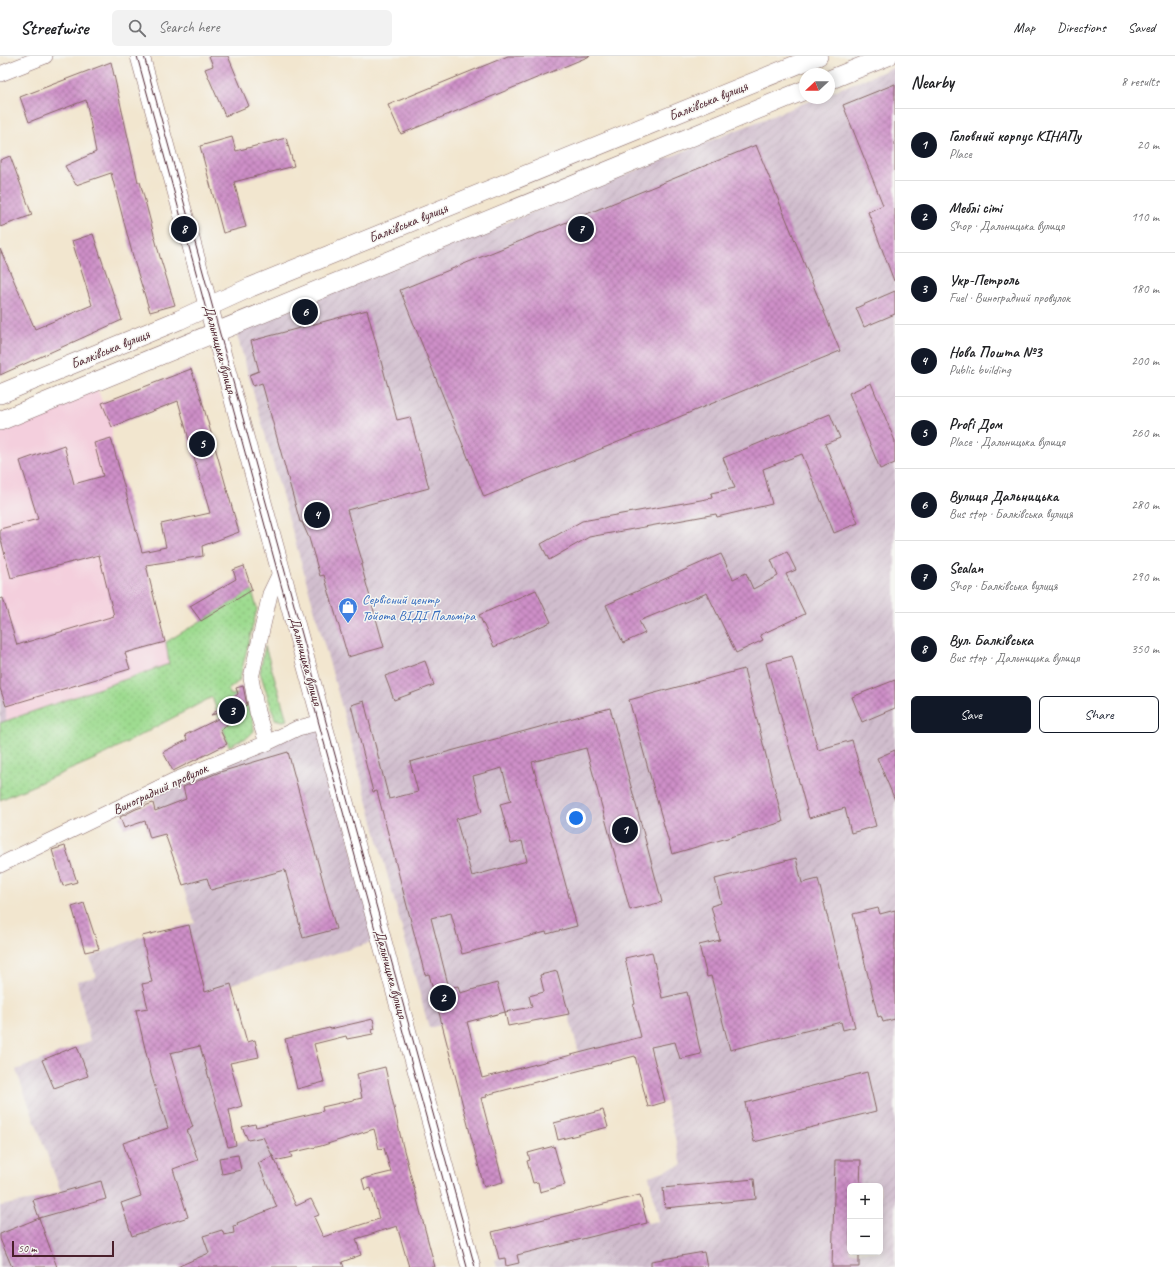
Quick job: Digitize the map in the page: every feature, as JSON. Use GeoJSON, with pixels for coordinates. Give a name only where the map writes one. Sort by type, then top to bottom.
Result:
{"type":"FeatureCollection","features":[{"type":"Feature","properties":{"kind":"main road","name":"Дальницька вулиця"},"geometry":{"type":"LineString","coordinates":[[140,56],[471,1267]]}},
{"type":"Feature","properties":{"kind":"main road","name":"Балківська вулиця"},"geometry":{"type":"LineString","coordinates":[[0,394],[179,320],[251,287],[818,56]]}},
{"type":"Feature","properties":{"kind":"main road"},"geometry":{"type":"LineString","coordinates":[[835,78],[888,56]]}},
{"type":"Feature","properties":{"kind":"main road","name":"Балківська вулиця"},"geometry":{"type":"LineString","coordinates":[[0,421],[799,92]]}},
{"type":"Feature","properties":{"kind":"street"},"geometry":{"type":"LineString","coordinates":[[0,74],[45,56]]}},
{"type":"Feature","properties":{"kind":"street"},"geometry":{"type":"LineString","coordinates":[[267,743],[257,712],[251,678],[270,594],[281,571]]}},
{"type":"Feature","properties":{"kind":"street","name":"Виноградний провулок"},"geometry":{"type":"LineString","coordinates":[[0,864],[173,781],[267,743],[298,728],[322,722]]}},
{"type":"Feature","properties":{"kind":"shaded area"},"geometry":{"type":"Polygon","coordinates":[[[895,67],[895,1267],[497,1267],[495,1260],[659,1221],[649,1176],[682,1165],[649,1036],[579,1053],[564,998],[480,1019],[467,1018],[429,1028],[341,704],[236,331],[802,104],[835,104],[835,91],[895,67]]]}},
{"type":"Feature","properties":{"kind":"shaded area"},"geometry":{"type":"Polygon","coordinates":[[[95,383],[112,427],[112,440],[166,642],[169,664],[6,721],[6,706],[0,688],[0,432],[95,383]]]}},
{"type":"Feature","properties":{"kind":"shaded area"},"geometry":{"type":"Polygon","coordinates":[[[0,688],[6,706],[6,721],[0,723],[0,688]]]}},
{"type":"Feature","properties":{"kind":"shaded area"},"geometry":{"type":"Polygon","coordinates":[[[319,724],[377,941],[215,989],[202,1053],[228,1144],[264,1137],[325,1267],[0,1267],[0,1206],[33,1200],[61,1192],[16,1070],[90,1041],[77,981],[96,977],[90,958],[142,936],[195,923],[152,793],[319,724]]]}},
{"type":"Feature","properties":{"kind":"green space"},"geometry":{"type":"Polygon","coordinates":[[[252,590],[257,609],[239,681],[228,690],[231,695],[243,693],[253,720],[254,731],[248,737],[229,746],[212,697],[97,758],[0,800],[0,723],[169,664],[166,642],[252,590]]]}},
{"type":"Feature","properties":{"kind":"green space"},"geometry":{"type":"Polygon","coordinates":[[[265,646],[287,720],[282,721],[275,719],[260,672],[265,646]]]}},
{"type":"Feature","properties":{"kind":"building"},"geometry":{"type":"Polygon","coordinates":[[[209,56],[228,56],[249,106],[225,116],[205,69],[213,66],[209,56]]]}},
{"type":"Feature","properties":{"kind":"building"},"geometry":{"type":"Polygon","coordinates":[[[508,56],[590,56],[401,134],[388,105],[508,56]]]}},
{"type":"Feature","properties":{"kind":"building"},"geometry":{"type":"Polygon","coordinates":[[[111,62],[138,182],[140,182],[160,257],[175,305],[150,312],[135,264],[111,173],[76,185],[65,166],[96,152],[86,100],[29,122],[20,97],[111,62]]]}},
{"type":"Feature","properties":{"kind":"building"},"geometry":{"type":"Polygon","coordinates":[[[895,84],[894,281],[868,212],[883,205],[843,105],[895,84]]]}},
{"type":"Feature","properties":{"kind":"building"},"geometry":{"type":"Polygon","coordinates":[[[232,137],[236,151],[286,138],[294,166],[234,182],[246,227],[223,233],[200,146],[232,137]]]}},
{"type":"Feature","properties":{"kind":"building"},"geometry":{"type":"Polygon","coordinates":[[[756,145],[840,351],[484,497],[400,290],[756,145]]]}},
{"type":"Feature","properties":{"kind":"building"},"geometry":{"type":"Polygon","coordinates":[[[10,156],[32,215],[0,227],[0,160],[10,156]]]}},
{"type":"Feature","properties":{"kind":"building"},"geometry":{"type":"Polygon","coordinates":[[[93,234],[122,320],[0,375],[0,249],[35,329],[92,305],[72,241],[93,234]]]}},
{"type":"Feature","properties":{"kind":"building"},"geometry":{"type":"Polygon","coordinates":[[[895,291],[895,314],[864,327],[856,308],[895,291]]]}},
{"type":"Feature","properties":{"kind":"building"},"geometry":{"type":"Polygon","coordinates":[[[367,310],[397,420],[410,417],[429,488],[347,510],[363,564],[361,565],[384,647],[348,657],[324,575],[320,576],[309,538],[302,522],[300,522],[262,383],[253,386],[249,375],[259,371],[251,341],[367,310]]]}},
{"type":"Feature","properties":{"kind":"building"},"geometry":{"type":"Polygon","coordinates":[[[191,369],[200,394],[239,532],[202,546],[203,556],[146,565],[165,642],[125,653],[130,669],[6,706],[0,688],[0,599],[3,598],[17,645],[114,616],[99,555],[11,578],[0,536],[0,529],[38,519],[20,461],[64,445],[74,484],[103,476],[94,443],[111,438],[142,552],[166,547],[161,524],[210,513],[178,401],[112,427],[102,403],[191,369]]]}},
{"type":"Feature","properties":{"kind":"building"},"geometry":{"type":"Polygon","coordinates":[[[871,383],[895,441],[895,463],[880,469],[849,393],[871,383]]]}},
{"type":"Feature","properties":{"kind":"building"},"geometry":{"type":"Polygon","coordinates":[[[830,414],[840,438],[825,444],[858,523],[834,533],[802,454],[763,469],[772,504],[717,517],[716,514],[589,537],[549,560],[541,544],[582,521],[712,498],[711,493],[735,488],[723,458],[830,414]]]}},
{"type":"Feature","properties":{"kind":"building"},"geometry":{"type":"Polygon","coordinates":[[[787,552],[796,570],[786,574],[805,614],[760,635],[763,640],[736,653],[707,593],[639,621],[645,633],[623,643],[606,605],[721,554],[733,579],[746,573],[753,589],[778,576],[771,560],[787,552]]]}},
{"type":"Feature","properties":{"kind":"building"},"geometry":{"type":"Polygon","coordinates":[[[244,566],[252,590],[201,621],[190,606],[236,579],[233,570],[244,566]]]}},
{"type":"Feature","properties":{"kind":"building"},"geometry":{"type":"Polygon","coordinates":[[[536,590],[551,622],[494,647],[479,615],[536,590]]]}},
{"type":"Feature","properties":{"kind":"building"},"geometry":{"type":"Polygon","coordinates":[[[792,656],[818,750],[852,740],[876,826],[851,833],[845,808],[809,818],[766,663],[792,656]]]}},
{"type":"Feature","properties":{"kind":"building"},"geometry":{"type":"Polygon","coordinates":[[[425,661],[434,685],[394,700],[385,676],[425,661]]]}},
{"type":"Feature","properties":{"kind":"building"},"geometry":{"type":"Polygon","coordinates":[[[744,669],[783,822],[672,854],[629,700],[744,669]]]}},
{"type":"Feature","properties":{"kind":"building"},"geometry":{"type":"Polygon","coordinates":[[[895,680],[895,708],[862,722],[852,697],[895,680]]]}},
{"type":"Feature","properties":{"kind":"building"},"geometry":{"type":"Polygon","coordinates":[[[243,686],[247,705],[239,707],[241,707],[244,712],[220,730],[227,744],[173,771],[163,752],[187,740],[185,735],[226,715],[223,712],[211,715],[238,694],[236,688],[243,686]]]}},
{"type":"Feature","properties":{"kind":"building"},"geometry":{"type":"Polygon","coordinates":[[[364,701],[389,799],[418,792],[410,762],[610,708],[662,902],[630,910],[586,748],[532,762],[577,926],[547,934],[546,932],[462,954],[451,913],[431,918],[449,988],[458,986],[460,993],[497,983],[505,1012],[467,1022],[482,1078],[641,1037],[633,1005],[635,1004],[625,958],[652,952],[662,998],[687,992],[701,1054],[680,1059],[675,1042],[651,1047],[665,1102],[648,1107],[635,1056],[486,1095],[487,1097],[481,1098],[503,1182],[484,1187],[429,974],[425,975],[377,791],[373,792],[351,705],[364,701]],[[502,768],[473,776],[482,812],[456,819],[472,876],[527,861],[522,841],[511,844],[500,804],[511,801],[502,768]]]}},
{"type":"Feature","properties":{"kind":"building"},"geometry":{"type":"Polygon","coordinates":[[[895,750],[895,800],[877,758],[895,750]]]}},
{"type":"Feature","properties":{"kind":"building"},"geometry":{"type":"Polygon","coordinates":[[[288,752],[336,929],[303,938],[285,870],[211,890],[207,878],[183,885],[165,834],[150,838],[145,821],[124,828],[120,817],[153,803],[155,811],[186,799],[183,787],[220,772],[288,752]]]}},
{"type":"Feature","properties":{"kind":"building"},"geometry":{"type":"Polygon","coordinates":[[[65,846],[77,882],[63,886],[52,850],[65,846]]]}},
{"type":"Feature","properties":{"kind":"building"},"geometry":{"type":"Polygon","coordinates":[[[796,858],[802,883],[818,879],[855,1027],[843,1030],[841,1022],[730,1050],[711,976],[707,977],[699,945],[720,940],[711,906],[721,903],[715,879],[796,858]]]}},
{"type":"Feature","properties":{"kind":"building"},"geometry":{"type":"Polygon","coordinates":[[[84,903],[99,949],[85,952],[72,907],[84,903]]]}},
{"type":"Feature","properties":{"kind":"building"},"geometry":{"type":"Polygon","coordinates":[[[878,908],[880,914],[895,910],[895,1019],[883,1022],[881,1016],[878,1017],[853,914],[878,908]]]}},
{"type":"Feature","properties":{"kind":"building"},"geometry":{"type":"Polygon","coordinates":[[[189,925],[205,992],[231,984],[247,1042],[255,1040],[259,1057],[230,1063],[242,1106],[229,1110],[236,1145],[228,1147],[200,1046],[170,1053],[193,1127],[187,1130],[198,1160],[173,1169],[188,1217],[132,1236],[121,1203],[141,1196],[123,1143],[168,1128],[151,1074],[136,1010],[148,1008],[142,984],[152,982],[142,936],[189,925]]]}},
{"type":"Feature","properties":{"kind":"building"},"geometry":{"type":"Polygon","coordinates":[[[557,971],[569,1014],[508,1026],[505,1012],[532,1007],[529,996],[544,992],[540,975],[557,971]]]}},
{"type":"Feature","properties":{"kind":"building"},"geometry":{"type":"Polygon","coordinates":[[[373,1019],[375,1029],[372,1030],[373,1034],[347,1039],[346,1036],[314,1044],[324,1082],[297,1089],[285,1039],[373,1019]]]}},
{"type":"Feature","properties":{"kind":"building"},"geometry":{"type":"Polygon","coordinates":[[[77,1046],[88,1076],[54,1088],[42,1060],[77,1046]]]}},
{"type":"Feature","properties":{"kind":"building"},"geometry":{"type":"Polygon","coordinates":[[[385,1067],[402,1143],[435,1267],[409,1267],[397,1226],[356,1239],[361,1255],[342,1262],[344,1267],[177,1267],[209,1253],[203,1236],[222,1230],[224,1235],[234,1233],[233,1226],[238,1225],[237,1223],[277,1207],[258,1163],[273,1156],[263,1137],[248,1140],[242,1127],[255,1124],[256,1127],[323,1111],[322,1107],[362,1098],[357,1074],[385,1067]],[[374,1129],[321,1146],[290,1153],[292,1157],[275,1161],[296,1206],[311,1199],[319,1215],[314,1217],[323,1237],[379,1219],[371,1188],[365,1190],[362,1179],[391,1172],[384,1148],[379,1149],[374,1129]]]}},
{"type":"Feature","properties":{"kind":"building"},"geometry":{"type":"Polygon","coordinates":[[[867,1072],[876,1111],[754,1142],[745,1103],[867,1072]]]}},
{"type":"Feature","properties":{"kind":"building"},"geometry":{"type":"Polygon","coordinates":[[[603,1110],[608,1127],[558,1140],[554,1123],[603,1110]]]}},
{"type":"Feature","properties":{"kind":"building"},"geometry":{"type":"Polygon","coordinates":[[[554,1146],[565,1185],[540,1192],[538,1182],[533,1183],[527,1161],[530,1160],[528,1153],[554,1146]]]}},
{"type":"Feature","properties":{"kind":"building"},"geometry":{"type":"Polygon","coordinates":[[[238,1155],[241,1170],[222,1174],[219,1158],[238,1155]]]}},
{"type":"Feature","properties":{"kind":"building"},"geometry":{"type":"Polygon","coordinates":[[[835,1160],[861,1160],[860,1183],[847,1183],[847,1255],[859,1255],[859,1267],[832,1267],[835,1160]]]}},
{"type":"Feature","properties":{"kind":"building"},"geometry":{"type":"Polygon","coordinates":[[[754,1179],[756,1199],[665,1208],[663,1188],[754,1179]]]}},
{"type":"Feature","properties":{"kind":"building"},"geometry":{"type":"Polygon","coordinates":[[[101,1181],[106,1199],[39,1218],[33,1200],[101,1181]]]}},
{"type":"Feature","properties":{"kind":"building"},"geometry":{"type":"Polygon","coordinates":[[[640,1195],[647,1223],[517,1255],[519,1263],[506,1266],[505,1258],[499,1259],[492,1232],[640,1195]]]}},
{"type":"Feature","properties":{"kind":"building"},"geometry":{"type":"Polygon","coordinates":[[[39,1218],[57,1267],[12,1267],[0,1239],[0,1234],[39,1218]]]}},
{"type":"Feature","properties":{"kind":"building"},"geometry":{"type":"Polygon","coordinates":[[[704,1252],[707,1267],[651,1267],[651,1261],[704,1252]]]}},
{"type":"Feature","properties":{"kind":"tram line"},"geometry":{"type":"LineString","coordinates":[[137,56],[467,1267]]}},
{"type":"Feature","properties":{"kind":"tram line"},"geometry":{"type":"LineString","coordinates":[[144,56],[475,1267]]}},
{"type":"Feature","properties":{"kind":"place","name":"Вул. Балківська"},"geometry":{"type":"Point","coordinates":[184,229]}},
{"type":"Feature","properties":{"kind":"place","name":"Sealan"},"geometry":{"type":"Point","coordinates":[581,229]}},
{"type":"Feature","properties":{"kind":"place","name":"Вулиця Дальницька"},"geometry":{"type":"Point","coordinates":[305,312]}},
{"type":"Feature","properties":{"kind":"place","name":"Profi Дом"},"geometry":{"type":"Point","coordinates":[202,444]}},
{"type":"Feature","properties":{"kind":"place","name":"Нова Пошта №3"},"geometry":{"type":"Point","coordinates":[317,515]}},
{"type":"Feature","properties":{"kind":"place","name":"Сервісний центр Тойота ВІДІ Пальміра"},"geometry":{"type":"Point","coordinates":[348,624]}},
{"type":"Feature","properties":{"kind":"place","name":"Укр-Петроль"},"geometry":{"type":"Point","coordinates":[232,711]}},
{"type":"Feature","properties":{"kind":"place","name":"Головний корпус КІНАПу"},"geometry":{"type":"Point","coordinates":[625,830]}},
{"type":"Feature","properties":{"kind":"place","name":"Меблі сіті"},"geometry":{"type":"Point","coordinates":[443,998]}}]}
